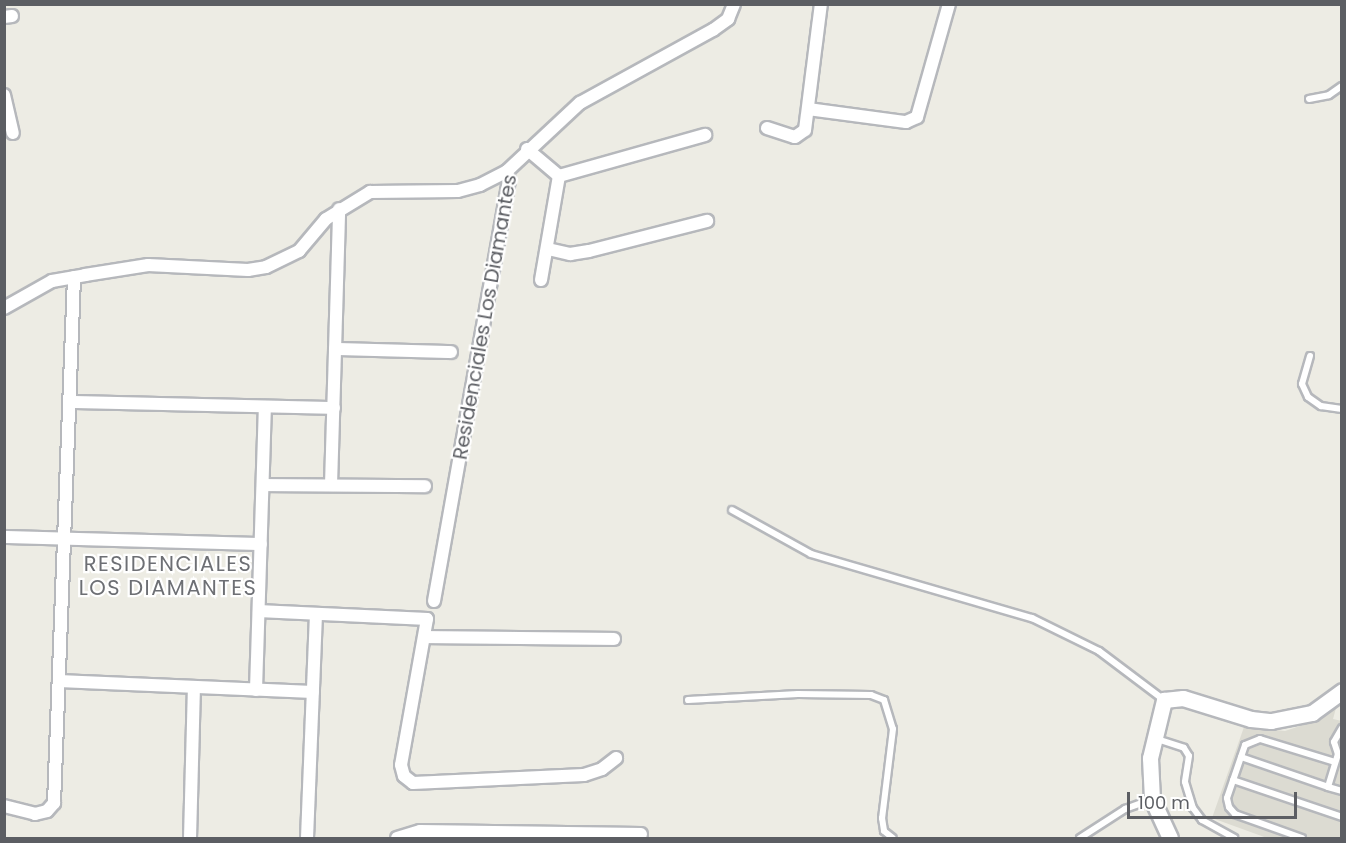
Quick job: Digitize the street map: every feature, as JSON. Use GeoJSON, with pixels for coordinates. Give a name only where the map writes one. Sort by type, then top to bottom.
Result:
{"type":"FeatureCollection","features":[{"type":"Feature","properties":{"kind":"street","name":"Residenciales Los Diamantes"},"geometry":{"type":"LineString","coordinates":[[434,601],[509,181],[507,171],[553,124],[606,87],[713,30],[728,19],[734,4]]}},
{"type":"Feature","properties":{"kind":"street"},"geometry":{"type":"LineString","coordinates":[[767,128],[795,137],[805,130],[821,4]]}},
{"type":"Feature","properties":{"kind":"street"},"geometry":{"type":"LineString","coordinates":[[808,109],[906,122],[917,117],[949,4]]}},
{"type":"Feature","properties":{"kind":"street"},"geometry":{"type":"LineString","coordinates":[[4,95],[13,133]]}},
{"type":"Feature","properties":{"kind":"street"},"geometry":{"type":"LineString","coordinates":[[559,176],[705,135]]}},
{"type":"Feature","properties":{"kind":"street"},"geometry":{"type":"LineString","coordinates":[[527,149],[559,176]]}},
{"type":"Feature","properties":{"kind":"street"},"geometry":{"type":"LineString","coordinates":[[4,308],[52,281],[148,265],[248,270],[266,267],[299,251],[339,209],[370,192],[458,190],[507,171]]}},
{"type":"Feature","properties":{"kind":"street"},"geometry":{"type":"LineString","coordinates":[[541,280],[559,176]]}},
{"type":"Feature","properties":{"kind":"street"},"geometry":{"type":"LineString","coordinates":[[332,485],[339,209]]}},
{"type":"Feature","properties":{"kind":"street"},"geometry":{"type":"LineString","coordinates":[[548,249],[570,254],[589,251],[707,221]]}},
{"type":"Feature","properties":{"kind":"street"},"geometry":{"type":"LineString","coordinates":[[4,806],[35,814],[46,811],[54,802],[74,277]]}},
{"type":"Feature","properties":{"kind":"street"},"geometry":{"type":"LineString","coordinates":[[335,349],[451,352]]}},
{"type":"Feature","properties":{"kind":"street"},"geometry":{"type":"LineString","coordinates":[[70,402],[334,408]]}},
{"type":"Feature","properties":{"kind":"street"},"geometry":{"type":"LineString","coordinates":[[256,690],[265,408]]}},
{"type":"Feature","properties":{"kind":"street"},"geometry":{"type":"LineString","coordinates":[[263,485],[425,486]]}},
{"type":"Feature","properties":{"kind":"street"},"geometry":{"type":"LineString","coordinates":[[4,537],[261,544]]}},
{"type":"Feature","properties":{"kind":"street"},"geometry":{"type":"LineString","coordinates":[[258,611],[425,619],[426,637],[401,765],[404,776],[417,784],[549,779],[595,773],[616,758]]}},
{"type":"Feature","properties":{"kind":"street"},"geometry":{"type":"LineString","coordinates":[[307,838],[316,614]]}},
{"type":"Feature","properties":{"kind":"street"},"geometry":{"type":"LineString","coordinates":[[426,637],[614,639]]}},
{"type":"Feature","properties":{"kind":"street"},"geometry":{"type":"LineString","coordinates":[[59,681],[313,692]]}},
{"type":"Feature","properties":{"kind":"street"},"geometry":{"type":"LineString","coordinates":[[189,838],[194,687]]}},
{"type":"Feature","properties":{"kind":"street"},"geometry":{"type":"LineString","coordinates":[[1170,838],[1152,799],[1150,758],[1164,700],[1184,698],[1251,719],[1271,722],[1312,713],[1341,692]]}},
{"type":"Feature","properties":{"kind":"street"},"geometry":{"type":"LineString","coordinates":[[401,836],[420,831],[641,834]]}},
{"type":"Feature","properties":{"kind":"lane"},"geometry":{"type":"LineString","coordinates":[[1309,99],[1329,95],[1341,86]]}},
{"type":"Feature","properties":{"kind":"lane"},"geometry":{"type":"LineString","coordinates":[[1310,356],[1302,384],[1308,397],[1321,406],[1341,409]]}},
{"type":"Feature","properties":{"kind":"lane"},"geometry":{"type":"LineString","coordinates":[[732,510],[811,554],[1032,618],[1099,651],[1164,700]]}},
{"type":"Feature","properties":{"kind":"lane"},"geometry":{"type":"LineString","coordinates":[[688,700],[798,694],[871,695],[884,700],[893,729],[882,818],[884,831],[893,838]]}},
{"type":"Feature","properties":{"kind":"lane"},"geometry":{"type":"LineString","coordinates":[[1328,787],[1340,753],[1334,742],[1341,728]]}},
{"type":"Feature","properties":{"kind":"lane"},"geometry":{"type":"LineString","coordinates":[[1154,738],[1184,748],[1189,756],[1185,783],[1193,808],[1202,820],[1234,838]]}},
{"type":"Feature","properties":{"kind":"lane"},"geometry":{"type":"LineString","coordinates":[[1302,838],[1235,814],[1227,798],[1245,745],[1260,739],[1335,762]]}},
{"type":"Feature","properties":{"kind":"lane"},"geometry":{"type":"LineString","coordinates":[[1240,758],[1341,791]]}},
{"type":"Feature","properties":{"kind":"lane"},"geometry":{"type":"LineString","coordinates":[[1233,780],[1341,817]]}},
{"type":"Feature","properties":{"kind":"lane"},"geometry":{"type":"LineString","coordinates":[[1080,838],[1125,809],[1152,799]]}},
{"type":"Feature","properties":{"kind":"shaded area"},"geometry":{"type":"Polygon","coordinates":[[[1336,708],[1333,719],[1342,721],[1341,838],[1267,838],[1212,818],[1244,727],[1285,731],[1309,723],[1336,708]]]}},
{"type":"Feature","properties":{"kind":"district","name":"RESIDENCIALES LOS DIAMANTES"},"geometry":{"type":"Point","coordinates":[168,576]}}]}
